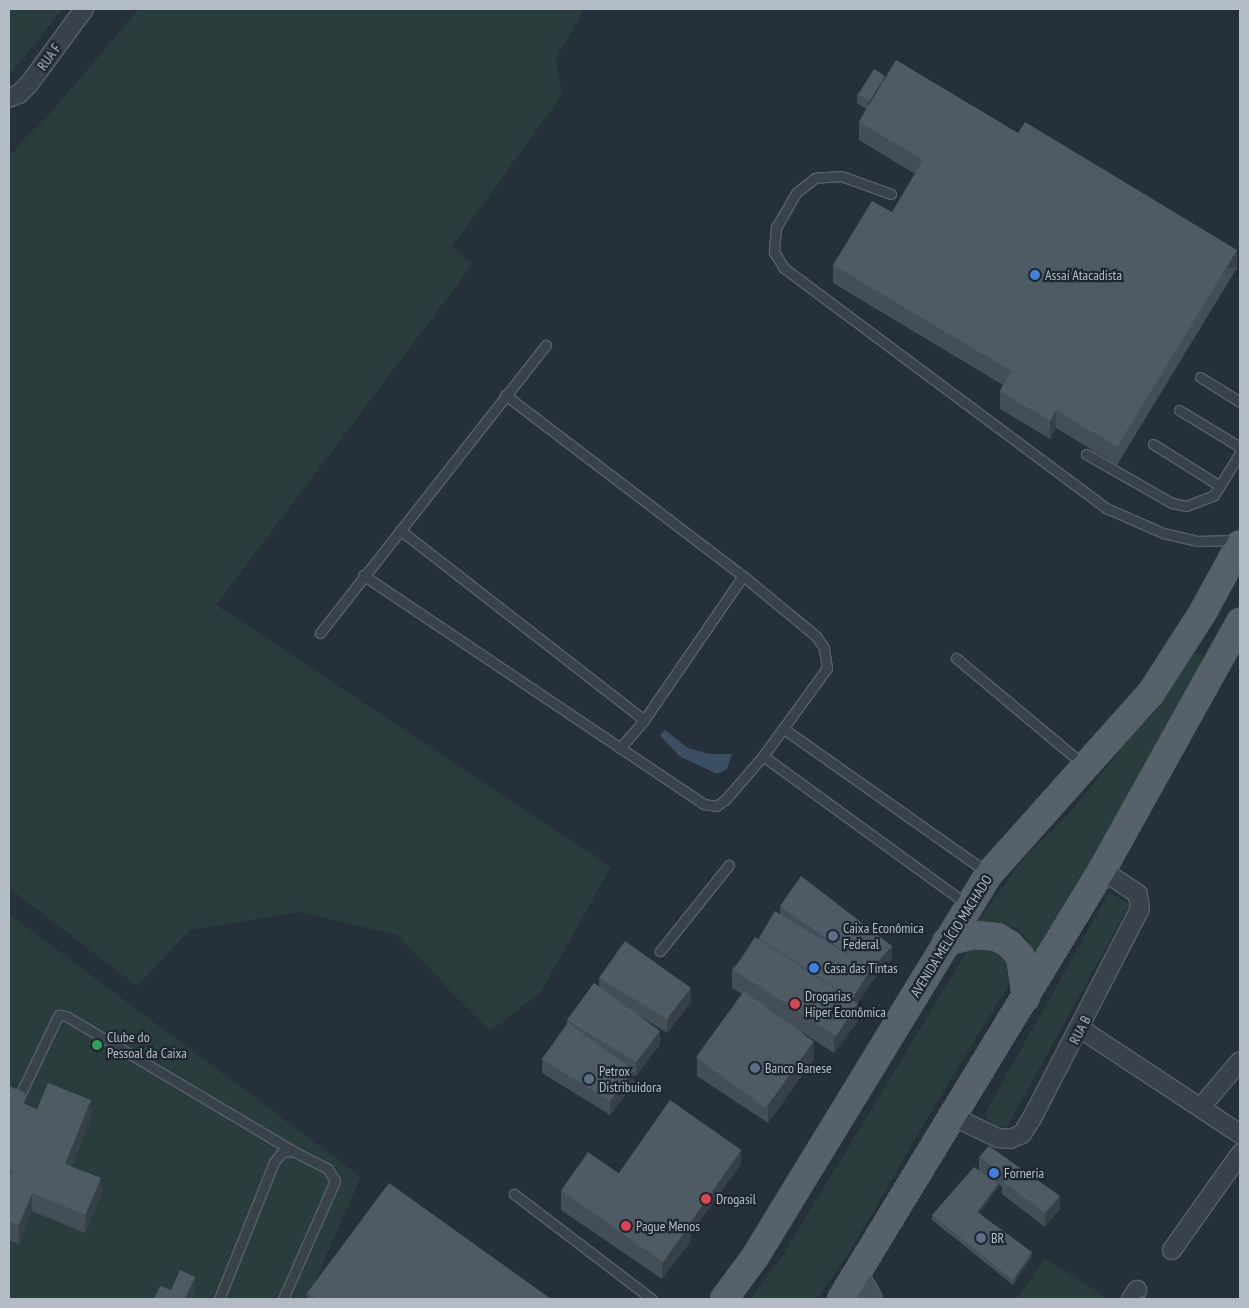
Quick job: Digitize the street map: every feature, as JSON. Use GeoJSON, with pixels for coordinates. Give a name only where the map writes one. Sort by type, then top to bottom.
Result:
{"type":"FeatureCollection","features":[{"type":"Feature","properties":{"kind":"main road","name":"AVENIDA MELÍCIO MACHADO"},"geometry":{"type":"LineString","coordinates":[[724,1299],[755,1257],[989,874],[1151,693],[1203,612],[1240,544]]}},
{"type":"Feature","properties":{"kind":"main road"},"geometry":{"type":"LineString","coordinates":[[841,1299],[857,1276],[1102,870],[1240,622]]}},
{"type":"Feature","properties":{"kind":"main road"},"geometry":{"type":"LineString","coordinates":[[946,942],[974,935],[997,937],[1009,944],[1020,956],[1026,998]]}},
{"type":"Feature","properties":{"kind":"street","name":"RUA F"},"geometry":{"type":"LineString","coordinates":[[9,98],[19,94],[29,84],[84,9]]}},
{"type":"Feature","properties":{"kind":"street","name":"RUA B"},"geometry":{"type":"LineString","coordinates":[[952,1116],[998,1138],[1010,1139],[1022,1134],[1081,1029],[1140,909],[1138,894],[1102,870]]}},
{"type":"Feature","properties":{"kind":"street"},"geometry":{"type":"LineString","coordinates":[[1081,1029],[1240,1134]]}},
{"type":"Feature","properties":{"kind":"street"},"geometry":{"type":"LineString","coordinates":[[1201,1107],[1240,1061]]}},
{"type":"Feature","properties":{"kind":"street"},"geometry":{"type":"LineString","coordinates":[[1172,1250],[1240,1154]]}},
{"type":"Feature","properties":{"kind":"street"},"geometry":{"type":"LineString","coordinates":[[857,1276],[870,1299]]}},
{"type":"Feature","properties":{"kind":"lane"},"geometry":{"type":"LineString","coordinates":[[891,194],[841,176],[815,178],[796,193],[776,227],[774,252],[784,268],[1106,508],[1163,533],[1197,541],[1240,540]]}},
{"type":"Feature","properties":{"kind":"lane"},"geometry":{"type":"LineString","coordinates":[[320,633],[363,575],[546,344]]}},
{"type":"Feature","properties":{"kind":"lane"},"geometry":{"type":"LineString","coordinates":[[1200,376],[1240,402]]}},
{"type":"Feature","properties":{"kind":"lane"},"geometry":{"type":"LineString","coordinates":[[363,575],[704,804],[716,806],[725,800],[763,756],[827,668],[828,657],[816,636],[744,576],[505,396]]}},
{"type":"Feature","properties":{"kind":"lane"},"geometry":{"type":"LineString","coordinates":[[1179,410],[1240,447]]}},
{"type":"Feature","properties":{"kind":"lane"},"geometry":{"type":"LineString","coordinates":[[1153,444],[1220,486]]}},
{"type":"Feature","properties":{"kind":"lane"},"geometry":{"type":"LineString","coordinates":[[1086,454],[1172,503],[1199,504],[1209,500],[1240,454]]}},
{"type":"Feature","properties":{"kind":"lane"},"geometry":{"type":"LineString","coordinates":[[400,530],[644,720]]}},
{"type":"Feature","properties":{"kind":"lane"},"geometry":{"type":"LineString","coordinates":[[620,748],[644,720],[744,576]]}},
{"type":"Feature","properties":{"kind":"lane"},"geometry":{"type":"LineString","coordinates":[[956,658],[1086,767]]}},
{"type":"Feature","properties":{"kind":"lane"},"geometry":{"type":"LineString","coordinates":[[784,729],[989,874]]}},
{"type":"Feature","properties":{"kind":"lane"},"geometry":{"type":"LineString","coordinates":[[763,756],[969,906]]}},
{"type":"Feature","properties":{"kind":"lane"},"geometry":{"type":"LineString","coordinates":[[660,951],[729,865]]}},
{"type":"Feature","properties":{"kind":"lane"},"geometry":{"type":"LineString","coordinates":[[19,1097],[56,1020],[59,1015],[66,1016],[293,1151],[328,1169],[335,1181],[283,1299]]}},
{"type":"Feature","properties":{"kind":"lane"},"geometry":{"type":"LineString","coordinates":[[219,1299],[274,1162],[282,1152],[293,1151]]}},
{"type":"Feature","properties":{"kind":"lane"},"geometry":{"type":"LineString","coordinates":[[514,1194],[652,1299]]}},
{"type":"Feature","properties":{"kind":"green space"},"geometry":{"type":"Polygon","coordinates":[[[9,9],[62,9],[9,76],[9,9]]]}},
{"type":"Feature","properties":{"kind":"green space"},"geometry":{"type":"Polygon","coordinates":[[[139,9],[584,9],[556,59],[562,95],[452,247],[473,264],[216,605],[611,867],[540,993],[490,1031],[397,935],[300,912],[190,930],[137,986],[9,888],[9,156],[56,107],[139,9]]]}},
{"type":"Feature","properties":{"kind":"green space"},"geometry":{"type":"Polygon","coordinates":[[[1196,652],[1206,659],[1041,963],[1026,938],[1015,927],[977,922],[1025,857],[1074,809],[1196,652]]]}},
{"type":"Feature","properties":{"kind":"green space"},"geometry":{"type":"Polygon","coordinates":[[[1109,893],[1130,904],[1007,1127],[996,1126],[984,1115],[1109,893]]]}},
{"type":"Feature","properties":{"kind":"green space","name":"Clube do Pessoal da Caixa"},"geometry":{"type":"Polygon","coordinates":[[[9,914],[361,1177],[307,1299],[9,1299],[9,914]]]}},
{"type":"Feature","properties":{"kind":"green space"},"geometry":{"type":"Polygon","coordinates":[[[981,944],[1004,951],[1013,978],[935,1105],[849,1253],[817,1299],[750,1299],[782,1257],[967,951],[981,944]]]}},
{"type":"Feature","properties":{"kind":"green space"},"geometry":{"type":"Polygon","coordinates":[[[1045,1258],[1108,1299],[1017,1299],[1045,1258]]]}},
{"type":"Feature","properties":{"kind":"water"},"geometry":{"type":"Polygon","coordinates":[[[665,730],[688,748],[710,754],[732,754],[727,769],[717,774],[679,756],[660,735],[665,730]]]}},
{"type":"Feature","properties":{"kind":"building","name":"Assaí Atacadista"},"geometry":{"type":"Polygon","coordinates":[[[896,60],[1018,133],[1025,122],[1237,250],[1117,447],[1056,410],[1050,421],[1000,391],[1011,371],[833,265],[872,201],[892,212],[923,160],[859,122],[896,60]]]}},
{"type":"Feature","properties":{"kind":"building"},"geometry":{"type":"Polygon","coordinates":[[[874,69],[885,76],[869,101],[858,94],[874,69]]]}},
{"type":"Feature","properties":{"kind":"building"},"geometry":{"type":"Polygon","coordinates":[[[801,876],[892,946],[870,970],[852,999],[759,938],[775,911],[860,962],[780,906],[801,876]]]}},
{"type":"Feature","properties":{"kind":"building"},"geometry":{"type":"Polygon","coordinates":[[[755,937],[857,1003],[836,1036],[734,970],[755,937]]]}},
{"type":"Feature","properties":{"kind":"building"},"geometry":{"type":"Polygon","coordinates":[[[625,941],[691,988],[667,1019],[599,978],[625,941]]]}},
{"type":"Feature","properties":{"kind":"building"},"geometry":{"type":"Polygon","coordinates":[[[594,983],[660,1031],[636,1062],[567,1020],[594,983]]]}},
{"type":"Feature","properties":{"kind":"building","name":"Banco Banese"},"geometry":{"type":"Polygon","coordinates":[[[744,991],[814,1042],[765,1108],[696,1057],[744,991]]]}},
{"type":"Feature","properties":{"kind":"building","name":"Petrox Distribuidora"},"geometry":{"type":"Polygon","coordinates":[[[568,1023],[634,1070],[610,1101],[542,1059],[568,1023]]]}},
{"type":"Feature","properties":{"kind":"building"},"geometry":{"type":"Polygon","coordinates":[[[48,1083],[91,1100],[65,1164],[101,1178],[85,1215],[32,1193],[19,1225],[9,1221],[9,1182],[13,1171],[9,1169],[9,1086],[25,1093],[24,1104],[37,1109],[48,1083]]]}},
{"type":"Feature","properties":{"kind":"building"},"geometry":{"type":"Polygon","coordinates":[[[670,1100],[741,1150],[690,1224],[618,1174],[670,1100]]]}},
{"type":"Feature","properties":{"kind":"building"},"geometry":{"type":"Polygon","coordinates":[[[989,1146],[1060,1196],[1045,1213],[1002,1181],[1003,1174],[979,1157],[989,1146]]]}},
{"type":"Feature","properties":{"kind":"building","name":"Pague Menos"},"geometry":{"type":"Polygon","coordinates":[[[588,1152],[690,1224],[663,1262],[561,1191],[588,1152]]]}},
{"type":"Feature","properties":{"kind":"building","name":"BR"},"geometry":{"type":"Polygon","coordinates":[[[974,1167],[998,1184],[977,1212],[1032,1252],[1013,1280],[932,1215],[974,1167]]]}},
{"type":"Feature","properties":{"kind":"building"},"geometry":{"type":"Polygon","coordinates":[[[389,1183],[551,1299],[317,1299],[307,1293],[389,1183]]]}},
{"type":"Feature","properties":{"kind":"building"},"geometry":{"type":"Polygon","coordinates":[[[180,1270],[195,1277],[185,1299],[154,1299],[160,1286],[171,1290],[180,1270]]]}},
{"type":"Feature","properties":{"kind":"building"},"geometry":{"type":"Polygon","coordinates":[[[1140,1295],[1149,1299],[1139,1299],[1140,1295]]]}},
{"type":"Feature","properties":{"kind":"place","name":"Assaí Atacadista"},"geometry":{"type":"Point","coordinates":[1035,275]}},
{"type":"Feature","properties":{"kind":"place","name":"Caixa Econômica Federal"},"geometry":{"type":"Point","coordinates":[833,936]}},
{"type":"Feature","properties":{"kind":"place","name":"Casa das Tintas"},"geometry":{"type":"Point","coordinates":[814,968]}},
{"type":"Feature","properties":{"kind":"place","name":"Drogarias Hiper Econômica"},"geometry":{"type":"Point","coordinates":[795,1004]}},
{"type":"Feature","properties":{"kind":"place","name":"Clube do Pessoal da Caixa"},"geometry":{"type":"Point","coordinates":[97,1045]}},
{"type":"Feature","properties":{"kind":"place","name":"Banco Banese"},"geometry":{"type":"Point","coordinates":[755,1068]}},
{"type":"Feature","properties":{"kind":"place","name":"Petrox Distribuidora"},"geometry":{"type":"Point","coordinates":[589,1079]}},
{"type":"Feature","properties":{"kind":"place","name":"Forneria"},"geometry":{"type":"Point","coordinates":[994,1173]}},
{"type":"Feature","properties":{"kind":"place","name":"Drogasil"},"geometry":{"type":"Point","coordinates":[706,1199]}},
{"type":"Feature","properties":{"kind":"place","name":"Pague Menos"},"geometry":{"type":"Point","coordinates":[626,1226]}},
{"type":"Feature","properties":{"kind":"place","name":"BR"},"geometry":{"type":"Point","coordinates":[981,1238]}}]}
